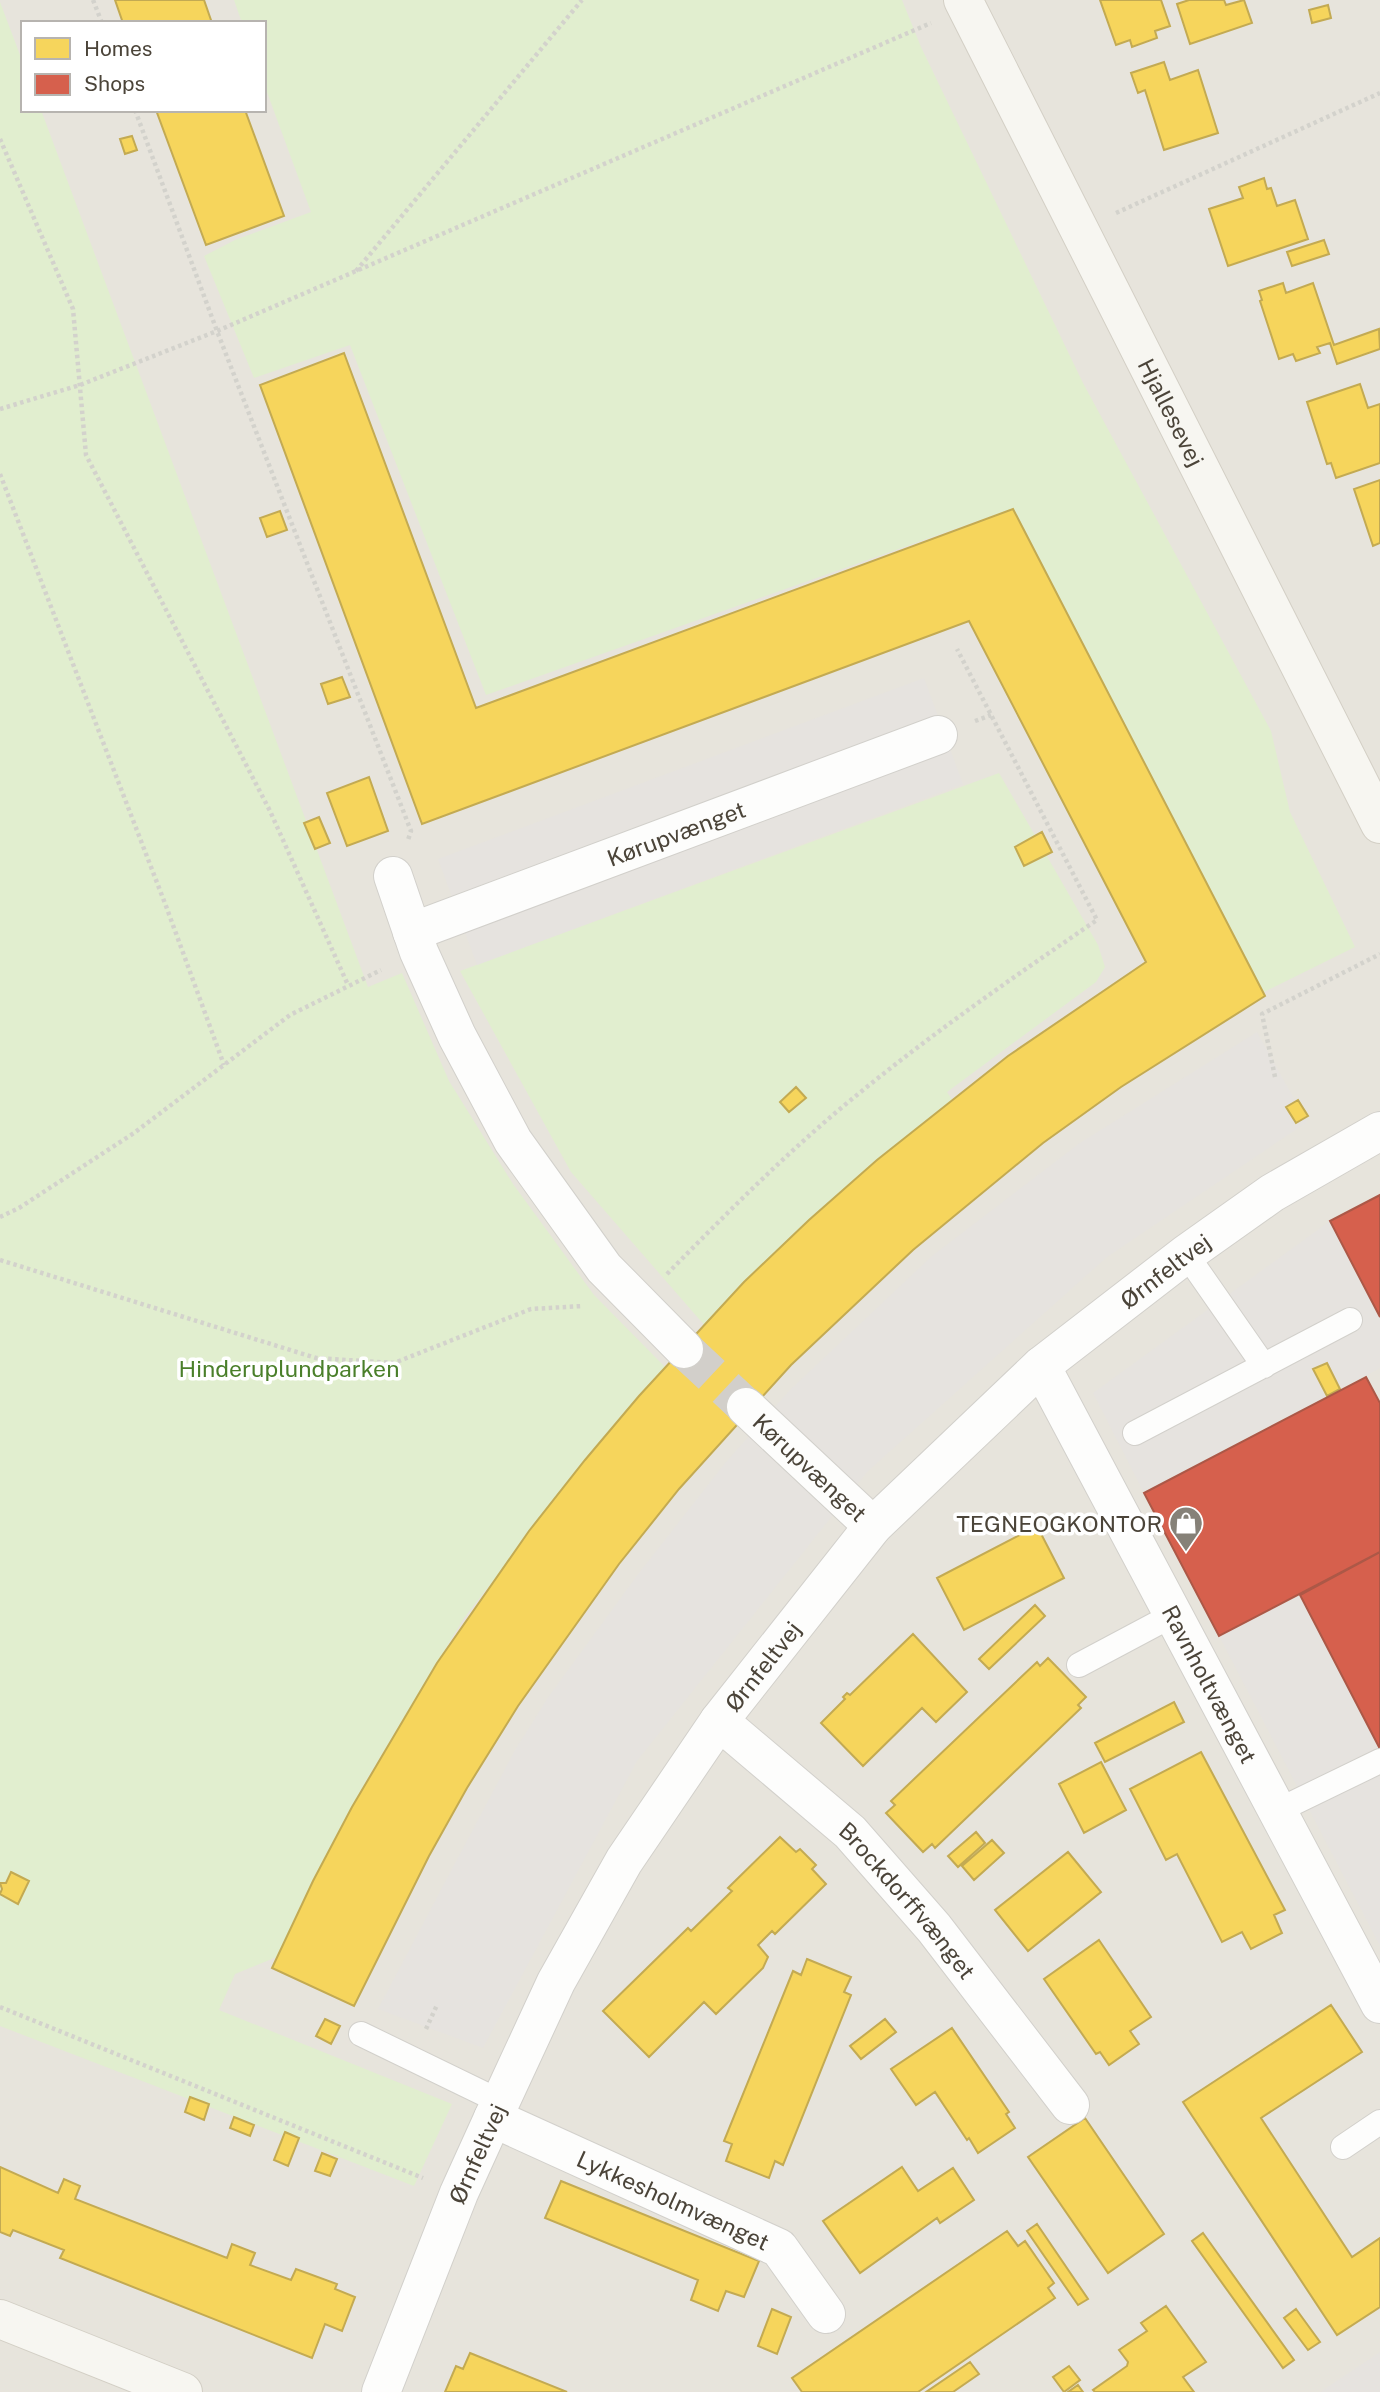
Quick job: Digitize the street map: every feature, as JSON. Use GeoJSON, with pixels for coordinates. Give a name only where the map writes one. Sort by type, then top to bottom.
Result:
{"type":"FeatureCollection","features":[{"type":"Feature","properties":{"kind":"main road","name":"Hjallesevej"},"geometry":{"type":"LineString","coordinates":[[965,4],[1380,824]]}},
{"type":"Feature","properties":{"kind":"main road"},"geometry":{"type":"LineString","coordinates":[[0,2319],[183,2392]]}},
{"type":"Feature","properties":{"kind":"street","name":"Kørupvænget"},"geometry":{"type":"LineString","coordinates":[[416,942],[938,735]]}},
{"type":"Feature","properties":{"kind":"street"},"geometry":{"type":"LineString","coordinates":[[393,876],[416,942],[457,1036],[513,1140],[604,1268],[684,1349]]}},
{"type":"Feature","properties":{"kind":"street","name":"Ørnfeltvej"},"geometry":{"type":"LineString","coordinates":[[381,2392],[459,2193],[556,1982],[624,1861],[719,1721],[873,1527],[1041,1366],[1185,1254],[1272,1193],[1380,1131]]}},
{"type":"Feature","properties":{"kind":"street","name":"Ravnholtvænget"},"geometry":{"type":"LineString","coordinates":[[1041,1366],[1380,2004]]}},
{"type":"Feature","properties":{"kind":"street","name":"Kørupvænget"},"geometry":{"type":"LineString","coordinates":[[746,1407],[873,1527]]}},
{"type":"Feature","properties":{"kind":"street","name":"Brockdorffvænget"},"geometry":{"type":"LineString","coordinates":[[719,1721],[850,1832],[934,1927],[1070,2105]]}},
{"type":"Feature","properties":{"kind":"street","name":"Lykkesholmvænget"},"geometry":{"type":"LineString","coordinates":[[497,2110],[779,2248],[826,2314]]}},
{"type":"Feature","properties":{"kind":"lane"},"geometry":{"type":"LineString","coordinates":[[1185,1254],[1264,1366]]}},
{"type":"Feature","properties":{"kind":"lane"},"geometry":{"type":"LineString","coordinates":[[1135,1433],[1350,1320]]}},
{"type":"Feature","properties":{"kind":"lane"},"geometry":{"type":"LineString","coordinates":[[1079,1665],[1173,1615]]}},
{"type":"Feature","properties":{"kind":"lane"},"geometry":{"type":"LineString","coordinates":[[1277,1811],[1380,1761]]}},
{"type":"Feature","properties":{"kind":"lane"},"geometry":{"type":"LineString","coordinates":[[361,2034],[497,2110]]}},
{"type":"Feature","properties":{"kind":"lane"},"geometry":{"type":"LineString","coordinates":[[1343,2147],[1380,2122]]}},
{"type":"Feature","properties":{"kind":"path"},"geometry":{"type":"LineString","coordinates":[[93,0],[101,21]]}},
{"type":"Feature","properties":{"kind":"path"},"geometry":{"type":"LineString","coordinates":[[355,272],[582,0]]}},
{"type":"Feature","properties":{"kind":"path"},"geometry":{"type":"LineString","coordinates":[[0,409],[80,385],[217,331],[965,4]]}},
{"type":"Feature","properties":{"kind":"path"},"geometry":{"type":"LineString","coordinates":[[1079,230],[1380,93]]}},
{"type":"Feature","properties":{"kind":"path"},"geometry":{"type":"LineString","coordinates":[[136,112],[217,331],[411,831],[393,876]]}},
{"type":"Feature","properties":{"kind":"path"},"geometry":{"type":"LineString","coordinates":[[0,139],[73,309],[86,455],[270,811],[348,985]]}},
{"type":"Feature","properties":{"kind":"path"},"geometry":{"type":"LineString","coordinates":[[0,474],[224,1065]]}},
{"type":"Feature","properties":{"kind":"path"},"geometry":{"type":"LineString","coordinates":[[0,1260],[316,1359],[394,1363],[531,1309],[639,1302],[744,1196],[855,1096],[974,1004],[1097,920],[957,649]]}},
{"type":"Feature","properties":{"kind":"path"},"geometry":{"type":"LineString","coordinates":[[0,1217],[19,1208],[134,1133],[289,1015],[348,985],[416,942]]}},
{"type":"Feature","properties":{"kind":"path"},"geometry":{"type":"LineString","coordinates":[[1275,1077],[1262,1014],[1380,954]]}},
{"type":"Feature","properties":{"kind":"path"},"geometry":{"type":"LineString","coordinates":[[0,2007],[459,2193]]}},
{"type":"Feature","properties":{"kind":"shaded area"},"geometry":{"type":"Polygon","coordinates":[[[0,0],[1380,0],[1380,2392],[0,2392],[0,0]]]}},
{"type":"Feature","properties":{"kind":"shaded area"},"geometry":{"type":"Polygon","coordinates":[[[924,678],[963,784],[477,965],[438,859],[924,678]]]}},
{"type":"Feature","properties":{"kind":"shaded area"},"geometry":{"type":"Polygon","coordinates":[[[1257,1032],[1307,1122],[1107,1257],[868,1471],[637,1761],[483,2048],[378,2009],[515,1750],[549,1696],[639,1573],[726,1462],[789,1391],[932,1256],[1080,1143],[1257,1032]]]}},
{"type":"Feature","properties":{"kind":"shaded area"},"geometry":{"type":"Polygon","coordinates":[[[1330,1221],[1380,1317],[1380,1368],[1144,1493],[1093,1393],[1330,1221]]]}},
{"type":"Feature","properties":{"kind":"shaded area"},"geometry":{"type":"Polygon","coordinates":[[[1300,1595],[1380,1746],[1380,1946],[1219,1636],[1300,1595]]]}},
{"type":"Feature","properties":{"kind":"shaded area"},"geometry":{"type":"Polygon","coordinates":[[[1380,2352],[1380,2392],[1320,2392],[1380,2352]]]}},
{"type":"Feature","properties":{"kind":"green space"},"geometry":{"type":"Polygon","coordinates":[[[234,0],[902,0],[921,47],[1083,383],[1271,731],[1290,812],[1355,947],[1256,996],[1003,512],[486,695],[350,345],[254,378],[204,256],[235,240],[311,212],[266,89],[266,21],[241,21],[234,0]]]}},
{"type":"Feature","properties":{"kind":"green space","name":"Hinderuplundparken"},"geometry":{"type":"Polygon","coordinates":[[[0,2],[21,58],[21,112],[42,112],[368,987],[402,973],[449,1081],[513,1184],[594,1295],[666,1368],[638,1396],[464,1618],[367,1779],[284,1954],[235,1974],[219,2010],[452,2104],[414,2186],[0,2026],[0,2]]]}},
{"type":"Feature","properties":{"kind":"green space"},"geometry":{"type":"Polygon","coordinates":[[[999,773],[1098,945],[1105,967],[1096,982],[947,1092],[953,1101],[706,1327],[571,1172],[460,971],[999,773]]]}},
{"type":"Feature","properties":{"kind":"building: Homes"},"geometry":{"type":"Polygon","coordinates":[[[115,0],[204,0],[211,21],[122,21],[115,0]]]}},
{"type":"Feature","properties":{"kind":"building: Homes"},"geometry":{"type":"Polygon","coordinates":[[[1100,0],[1161,0],[1170,26],[1155,31],[1157,38],[1132,47],[1130,40],[1116,45],[1100,0]]]}},
{"type":"Feature","properties":{"kind":"building: Homes"},"geometry":{"type":"Polygon","coordinates":[[[1189,0],[1224,0],[1226,5],[1244,0],[1252,23],[1190,44],[1177,4],[1189,0]]]}},
{"type":"Feature","properties":{"kind":"building: Homes"},"geometry":{"type":"Polygon","coordinates":[[[1328,5],[1331,18],[1312,23],[1309,10],[1328,5]]]}},
{"type":"Feature","properties":{"kind":"building: Homes"},"geometry":{"type":"Polygon","coordinates":[[[1164,62],[1170,80],[1198,70],[1218,133],[1164,150],[1145,90],[1138,93],[1131,73],[1164,62]]]}},
{"type":"Feature","properties":{"kind":"building: Homes"},"geometry":{"type":"Polygon","coordinates":[[[157,112],[246,112],[284,216],[206,245],[157,112]]]}},
{"type":"Feature","properties":{"kind":"building: Homes"},"geometry":{"type":"Polygon","coordinates":[[[132,136],[137,150],[125,154],[120,139],[132,136]]]}},
{"type":"Feature","properties":{"kind":"building: Homes"},"geometry":{"type":"Polygon","coordinates":[[[1264,178],[1267,189],[1271,188],[1277,206],[1295,200],[1308,239],[1228,266],[1209,209],[1243,198],[1239,187],[1264,178]]]}},
{"type":"Feature","properties":{"kind":"building: Homes"},"geometry":{"type":"Polygon","coordinates":[[[1324,240],[1329,254],[1292,266],[1287,252],[1324,240]]]}},
{"type":"Feature","properties":{"kind":"building: Homes"},"geometry":{"type":"Polygon","coordinates":[[[1283,283],[1286,293],[1313,283],[1334,345],[1379,329],[1380,349],[1337,364],[1330,343],[1317,347],[1320,353],[1296,361],[1293,354],[1279,359],[1259,291],[1283,283]]]}},
{"type":"Feature","properties":{"kind":"building: Homes"},"geometry":{"type":"Polygon","coordinates":[[[344,353],[476,708],[1013,509],[1265,996],[1121,1087],[1043,1143],[913,1250],[791,1365],[679,1489],[619,1564],[518,1706],[429,1856],[354,2006],[272,1968],[352,1807],[437,1663],[529,1531],[639,1396],[744,1282],[809,1220],[877,1160],[1008,1056],[1146,962],[969,621],[422,824],[260,385],[344,353]]]}},
{"type":"Feature","properties":{"kind":"building: Homes"},"geometry":{"type":"Polygon","coordinates":[[[1360,384],[1368,408],[1380,404],[1380,463],[1336,478],[1331,463],[1327,464],[1307,402],[1360,384]]]}},
{"type":"Feature","properties":{"kind":"building: Homes"},"geometry":{"type":"Polygon","coordinates":[[[1380,480],[1380,543],[1373,546],[1354,489],[1380,480]]]}},
{"type":"Feature","properties":{"kind":"building: Homes"},"geometry":{"type":"Polygon","coordinates":[[[280,511],[287,530],[267,537],[260,518],[280,511]]]}},
{"type":"Feature","properties":{"kind":"building: Homes"},"geometry":{"type":"Polygon","coordinates":[[[342,677],[350,697],[328,704],[321,684],[342,677]]]}},
{"type":"Feature","properties":{"kind":"building: Homes"},"geometry":{"type":"Polygon","coordinates":[[[369,777],[388,831],[347,846],[327,793],[369,777]]]}},
{"type":"Feature","properties":{"kind":"building: Homes"},"geometry":{"type":"Polygon","coordinates":[[[319,817],[330,843],[315,849],[304,823],[319,817]]]}},
{"type":"Feature","properties":{"kind":"building: Homes"},"geometry":{"type":"Polygon","coordinates":[[[1042,832],[1052,852],[1024,866],[1015,847],[1042,832]]]}},
{"type":"Feature","properties":{"kind":"building: Homes"},"geometry":{"type":"Polygon","coordinates":[[[796,1087],[806,1098],[789,1112],[780,1102],[796,1087]]]}},
{"type":"Feature","properties":{"kind":"building: Homes"},"geometry":{"type":"Polygon","coordinates":[[[1298,1100],[1308,1116],[1296,1123],[1286,1107],[1298,1100]]]}},
{"type":"Feature","properties":{"kind":"building: Homes"},"geometry":{"type":"Polygon","coordinates":[[[1327,1363],[1340,1389],[1327,1396],[1313,1369],[1327,1363]]]}},
{"type":"Feature","properties":{"kind":"building: Homes"},"geometry":{"type":"Polygon","coordinates":[[[1037,1526],[1064,1578],[964,1630],[937,1578],[1037,1526]]]}},
{"type":"Feature","properties":{"kind":"building: Homes"},"geometry":{"type":"Polygon","coordinates":[[[1035,1605],[1045,1616],[989,1669],[979,1659],[1035,1605]]]}},
{"type":"Feature","properties":{"kind":"building: Homes"},"geometry":{"type":"Polygon","coordinates":[[[913,1634],[967,1692],[936,1722],[922,1708],[863,1766],[821,1723],[845,1699],[843,1697],[847,1693],[850,1695],[913,1634]]]}},
{"type":"Feature","properties":{"kind":"building: Homes"},"geometry":{"type":"Polygon","coordinates":[[[1048,1658],[1086,1697],[1078,1705],[1081,1708],[935,1848],[932,1844],[923,1852],[886,1813],[895,1805],[891,1801],[1037,1662],[1040,1666],[1048,1658]]]}},
{"type":"Feature","properties":{"kind":"building: Homes"},"geometry":{"type":"Polygon","coordinates":[[[1174,1702],[1184,1722],[1105,1762],[1095,1743],[1174,1702]]]}},
{"type":"Feature","properties":{"kind":"building: Homes"},"geometry":{"type":"Polygon","coordinates":[[[1201,1752],[1285,1910],[1274,1915],[1282,1933],[1251,1949],[1242,1932],[1222,1942],[1177,1854],[1166,1860],[1130,1789],[1201,1752]]]}},
{"type":"Feature","properties":{"kind":"building: Homes"},"geometry":{"type":"Polygon","coordinates":[[[1101,1762],[1126,1810],[1084,1833],[1059,1784],[1101,1762]]]}},
{"type":"Feature","properties":{"kind":"building: Homes"},"geometry":{"type":"Polygon","coordinates":[[[976,1832],[985,1843],[958,1867],[948,1856],[976,1832]]]}},
{"type":"Feature","properties":{"kind":"building: Homes"},"geometry":{"type":"Polygon","coordinates":[[[780,1837],[796,1852],[800,1849],[816,1865],[812,1869],[826,1884],[775,1934],[772,1931],[758,1945],[768,1957],[763,1968],[716,2014],[704,2002],[649,2057],[603,2011],[688,1928],[691,1931],[732,1891],[728,1888],[780,1837]]]}},
{"type":"Feature","properties":{"kind":"building: Homes"},"geometry":{"type":"Polygon","coordinates":[[[992,1840],[1004,1853],[974,1880],[962,1866],[992,1840]]]}},
{"type":"Feature","properties":{"kind":"building: Homes"},"geometry":{"type":"Polygon","coordinates":[[[1068,1852],[1101,1892],[1028,1951],[995,1910],[1068,1852]]]}},
{"type":"Feature","properties":{"kind":"building: Homes"},"geometry":{"type":"Polygon","coordinates":[[[11,1872],[29,1881],[18,1904],[0,1894],[0,1883],[6,1883],[11,1872]]]}},
{"type":"Feature","properties":{"kind":"building: Homes"},"geometry":{"type":"Polygon","coordinates":[[[1099,1940],[1151,2017],[1130,2031],[1139,2044],[1109,2065],[1100,2052],[1096,2054],[1044,1979],[1099,1940]]]}},
{"type":"Feature","properties":{"kind":"building: Homes"},"geometry":{"type":"Polygon","coordinates":[[[807,1959],[851,1977],[844,1992],[851,1995],[783,2165],[775,2161],[769,2178],[726,2161],[732,2144],[724,2141],[793,1971],[801,1975],[807,1959]]]}},
{"type":"Feature","properties":{"kind":"building: Homes"},"geometry":{"type":"Polygon","coordinates":[[[1331,2005],[1362,2052],[1261,2118],[1352,2257],[1380,2238],[1380,2307],[1337,2335],[1183,2102],[1331,2005]]]}},
{"type":"Feature","properties":{"kind":"building: Homes"},"geometry":{"type":"Polygon","coordinates":[[[325,2019],[340,2026],[331,2044],[316,2036],[325,2019]]]}},
{"type":"Feature","properties":{"kind":"building: Homes"},"geometry":{"type":"Polygon","coordinates":[[[885,2019],[896,2032],[861,2059],[850,2046],[885,2019]]]}},
{"type":"Feature","properties":{"kind":"building: Homes"},"geometry":{"type":"Polygon","coordinates":[[[952,2028],[1009,2112],[1006,2114],[1015,2128],[978,2153],[935,2092],[916,2105],[891,2069],[952,2028]]]}},
{"type":"Feature","properties":{"kind":"building: Homes"},"geometry":{"type":"Polygon","coordinates":[[[190,2097],[209,2104],[204,2120],[185,2112],[190,2097]]]}},
{"type":"Feature","properties":{"kind":"building: Homes"},"geometry":{"type":"Polygon","coordinates":[[[234,2117],[254,2125],[250,2136],[230,2128],[234,2117]]]}},
{"type":"Feature","properties":{"kind":"building: Homes"},"geometry":{"type":"Polygon","coordinates":[[[1085,2118],[1164,2234],[1108,2273],[1028,2157],[1085,2118]]]}},
{"type":"Feature","properties":{"kind":"building: Homes"},"geometry":{"type":"Polygon","coordinates":[[[285,2132],[299,2138],[288,2166],[274,2160],[285,2132]]]}},
{"type":"Feature","properties":{"kind":"building: Homes"},"geometry":{"type":"Polygon","coordinates":[[[322,2153],[337,2159],[330,2176],[315,2171],[322,2153]]]}},
{"type":"Feature","properties":{"kind":"building: Homes"},"geometry":{"type":"Polygon","coordinates":[[[0,2167],[58,2193],[64,2179],[80,2186],[75,2199],[227,2258],[232,2244],[255,2253],[250,2265],[291,2280],[296,2269],[337,2284],[335,2289],[355,2297],[342,2331],[325,2324],[312,2358],[60,2258],[64,2250],[13,2230],[10,2236],[0,2232],[0,2167]]]}},
{"type":"Feature","properties":{"kind":"building: Homes"},"geometry":{"type":"Polygon","coordinates":[[[902,2167],[918,2191],[953,2168],[974,2200],[940,2223],[937,2218],[860,2273],[823,2221],[902,2167]]]}},
{"type":"Feature","properties":{"kind":"building: Homes"},"geometry":{"type":"Polygon","coordinates":[[[561,2181],[759,2261],[744,2297],[726,2291],[718,2311],[691,2300],[698,2280],[545,2218],[561,2181]]]}},
{"type":"Feature","properties":{"kind":"building: Homes"},"geometry":{"type":"Polygon","coordinates":[[[1037,2224],[1088,2299],[1078,2305],[1027,2231],[1037,2224]]]}},
{"type":"Feature","properties":{"kind":"building: Homes"},"geometry":{"type":"Polygon","coordinates":[[[1007,2231],[1018,2246],[1025,2241],[1054,2283],[1048,2288],[1055,2298],[918,2392],[802,2392],[792,2378],[1007,2231]]]}},
{"type":"Feature","properties":{"kind":"building: Homes"},"geometry":{"type":"Polygon","coordinates":[[[1203,2233],[1294,2360],[1283,2368],[1192,2241],[1203,2233]]]}},
{"type":"Feature","properties":{"kind":"building: Homes"},"geometry":{"type":"Polygon","coordinates":[[[1166,2306],[1206,2362],[1183,2377],[1194,2392],[1095,2392],[1093,2390],[1127,2366],[1128,2362],[1119,2350],[1147,2331],[1141,2323],[1166,2306]]]}},
{"type":"Feature","properties":{"kind":"building: Homes"},"geometry":{"type":"Polygon","coordinates":[[[772,2309],[791,2317],[777,2354],[758,2346],[772,2309]]]}},
{"type":"Feature","properties":{"kind":"building: Homes"},"geometry":{"type":"Polygon","coordinates":[[[1296,2309],[1320,2342],[1308,2350],[1284,2318],[1296,2309]]]}},
{"type":"Feature","properties":{"kind":"building: Homes"},"geometry":{"type":"Polygon","coordinates":[[[470,2353],[567,2392],[445,2392],[456,2366],[463,2369],[470,2353]]]}},
{"type":"Feature","properties":{"kind":"building: Homes"},"geometry":{"type":"Polygon","coordinates":[[[970,2362],[979,2374],[953,2392],[926,2392],[970,2362]]]}},
{"type":"Feature","properties":{"kind":"building: Homes"},"geometry":{"type":"Polygon","coordinates":[[[1069,2366],[1080,2380],[1064,2392],[1053,2377],[1069,2366]]]}},
{"type":"Feature","properties":{"kind":"building: Homes"},"geometry":{"type":"Polygon","coordinates":[[[1078,2385],[1083,2392],[1068,2392],[1078,2385]]]}},
{"type":"Feature","properties":{"kind":"building: Shops"},"geometry":{"type":"Polygon","coordinates":[[[1380,1195],[1380,1317],[1330,1221],[1380,1195]]]}},
{"type":"Feature","properties":{"kind":"building: Shops"},"geometry":{"type":"Polygon","coordinates":[[[1366,1377],[1380,1403],[1380,1552],[1219,1636],[1144,1493],[1366,1377]]]}},
{"type":"Feature","properties":{"kind":"building: Shops"},"geometry":{"type":"Polygon","coordinates":[[[1380,1552],[1380,1746],[1379,1747],[1300,1595],[1380,1552]]]}},
{"type":"Feature","properties":{"kind":"tunnel"},"geometry":{"type":"LineString","coordinates":[[684,1349],[746,1407]]}},
{"type":"Feature","properties":{"kind":"place","name":"TEGNEOGKONTOR"},"geometry":{"type":"Point","coordinates":[1186,1553]}}]}
